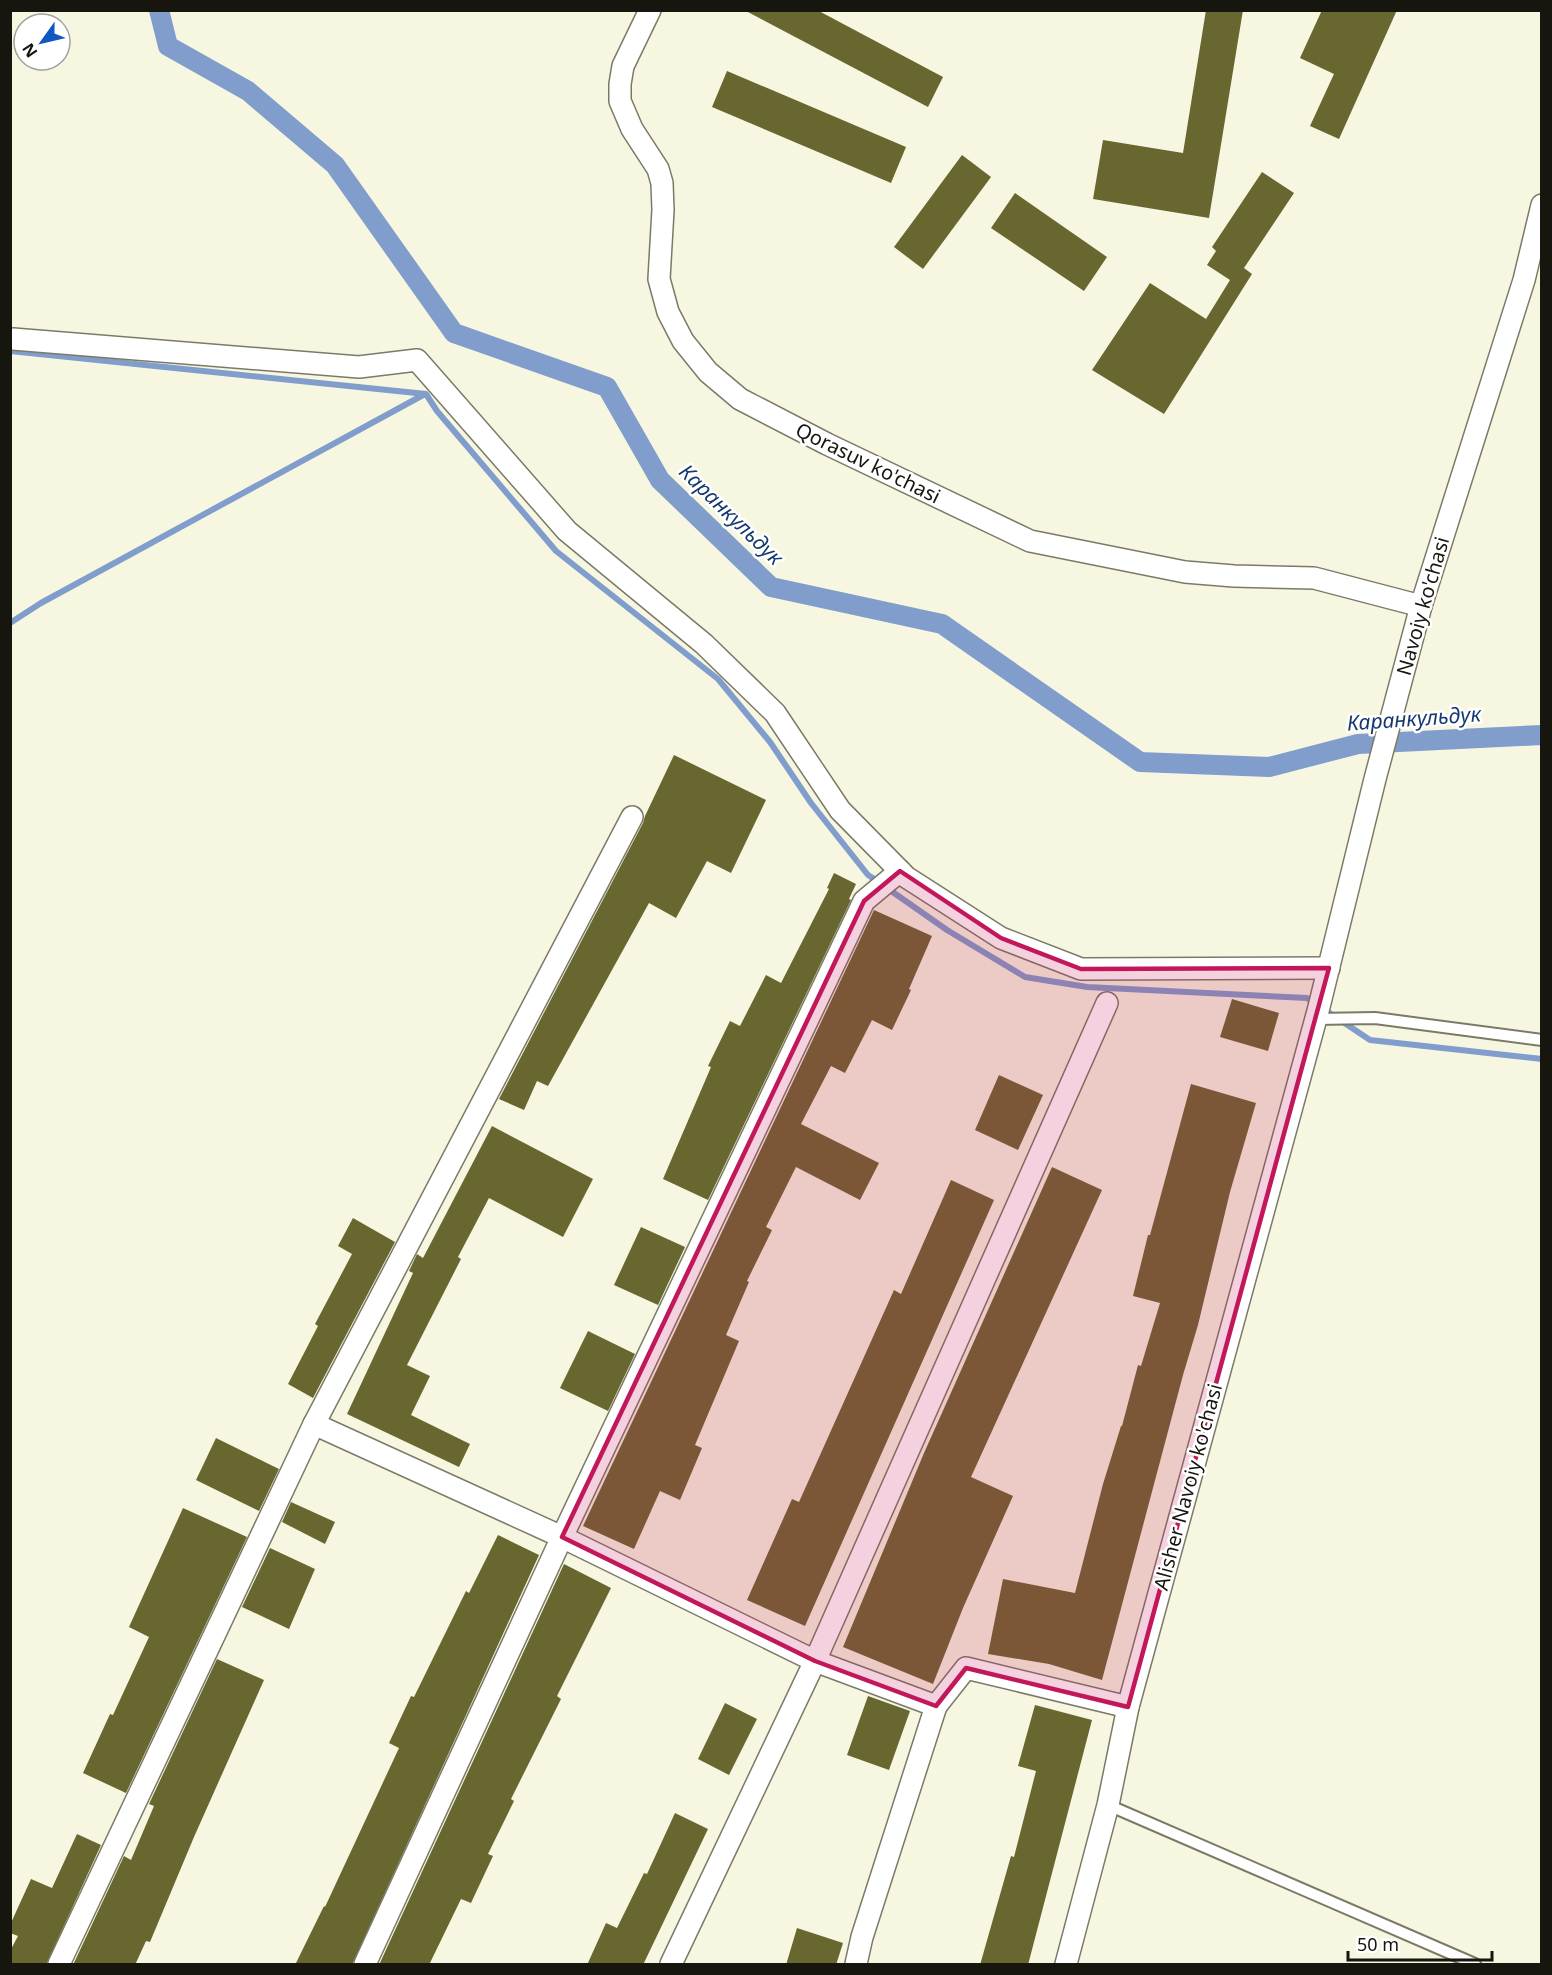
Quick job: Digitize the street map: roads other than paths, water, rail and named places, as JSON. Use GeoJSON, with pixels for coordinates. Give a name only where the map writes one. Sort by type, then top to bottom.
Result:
{"type":"FeatureCollection","features":[{"type":"Feature","properties":{"kind":"street","name":"Qorasuv ko'chasi"},"geometry":{"type":"LineString","coordinates":[[650,10],[623,66],[620,101],[632,129],[658,169],[662,183],[663,210],[659,279],[668,312],[683,341],[708,372],[740,399],[827,444],[1030,541],[1185,572],[1314,578],[1421,606]]}},
{"type":"Feature","properties":{"kind":"street","name":"Navoiy ko'chasi"},"geometry":{"type":"LineString","coordinates":[[1317,1015],[1421,606],[1533,281],[1542,205]]}},
{"type":"Feature","properties":{"kind":"street"},"geometry":{"type":"LineString","coordinates":[[13,339],[359,367],[417,360],[567,531],[704,644],[775,713],[840,810],[906,877],[1000,938],[1081,969],[1329,968]]}},
{"type":"Feature","properties":{"kind":"street"},"geometry":{"type":"LineString","coordinates":[[59,1965],[314,1424],[632,817]]}},
{"type":"Feature","properties":{"kind":"street"},"geometry":{"type":"LineString","coordinates":[[365,1965],[562,1536],[864,901],[900,871]]}},
{"type":"Feature","properties":{"kind":"street"},"geometry":{"type":"LineString","coordinates":[[671,1965],[815,1662],[1107,1004]]}},
{"type":"Feature","properties":{"kind":"street","name":"Alisher Navoiy ko'chasi"},"geometry":{"type":"LineString","coordinates":[[1066,1965],[1108,1805],[1128,1707],[1317,1015]]}},
{"type":"Feature","properties":{"kind":"street"},"geometry":{"type":"LineString","coordinates":[[314,1424],[562,1536],[815,1662],[936,1706]]}},
{"type":"Feature","properties":{"kind":"street"},"geometry":{"type":"LineString","coordinates":[[855,1965],[936,1706],[966,1668],[1128,1707]]}},
{"type":"Feature","properties":{"kind":"lane"},"geometry":{"type":"LineString","coordinates":[[1317,1015],[1376,1018],[1542,1040]]}},
{"type":"Feature","properties":{"kind":"lane"},"geometry":{"type":"LineString","coordinates":[[1108,1805],[1475,1965]]}},
{"type":"Feature","properties":{"kind":"waterway","name":"Каранкульдук"},"geometry":{"type":"LineString","coordinates":[[159,10],[168,46],[248,91],[335,165],[454,333],[607,387],[660,480],[771,587],[942,624],[1140,762],[1269,767],[1358,744],[1542,735]]}},
{"type":"Feature","properties":{"kind":"waterway"},"geometry":{"type":"LineString","coordinates":[[10,351],[426,394],[437,411],[556,551],[718,679],[770,742],[811,803],[868,875],[879,882]]}},
{"type":"Feature","properties":{"kind":"waterway"},"geometry":{"type":"LineString","coordinates":[[10,623],[41,603],[425,394]]}},
{"type":"Feature","properties":{"kind":"waterway"},"geometry":{"type":"LineString","coordinates":[[887,888],[947,930],[1025,977],[1087,987],[1307,998],[1370,1040],[1542,1059]]}}]}
